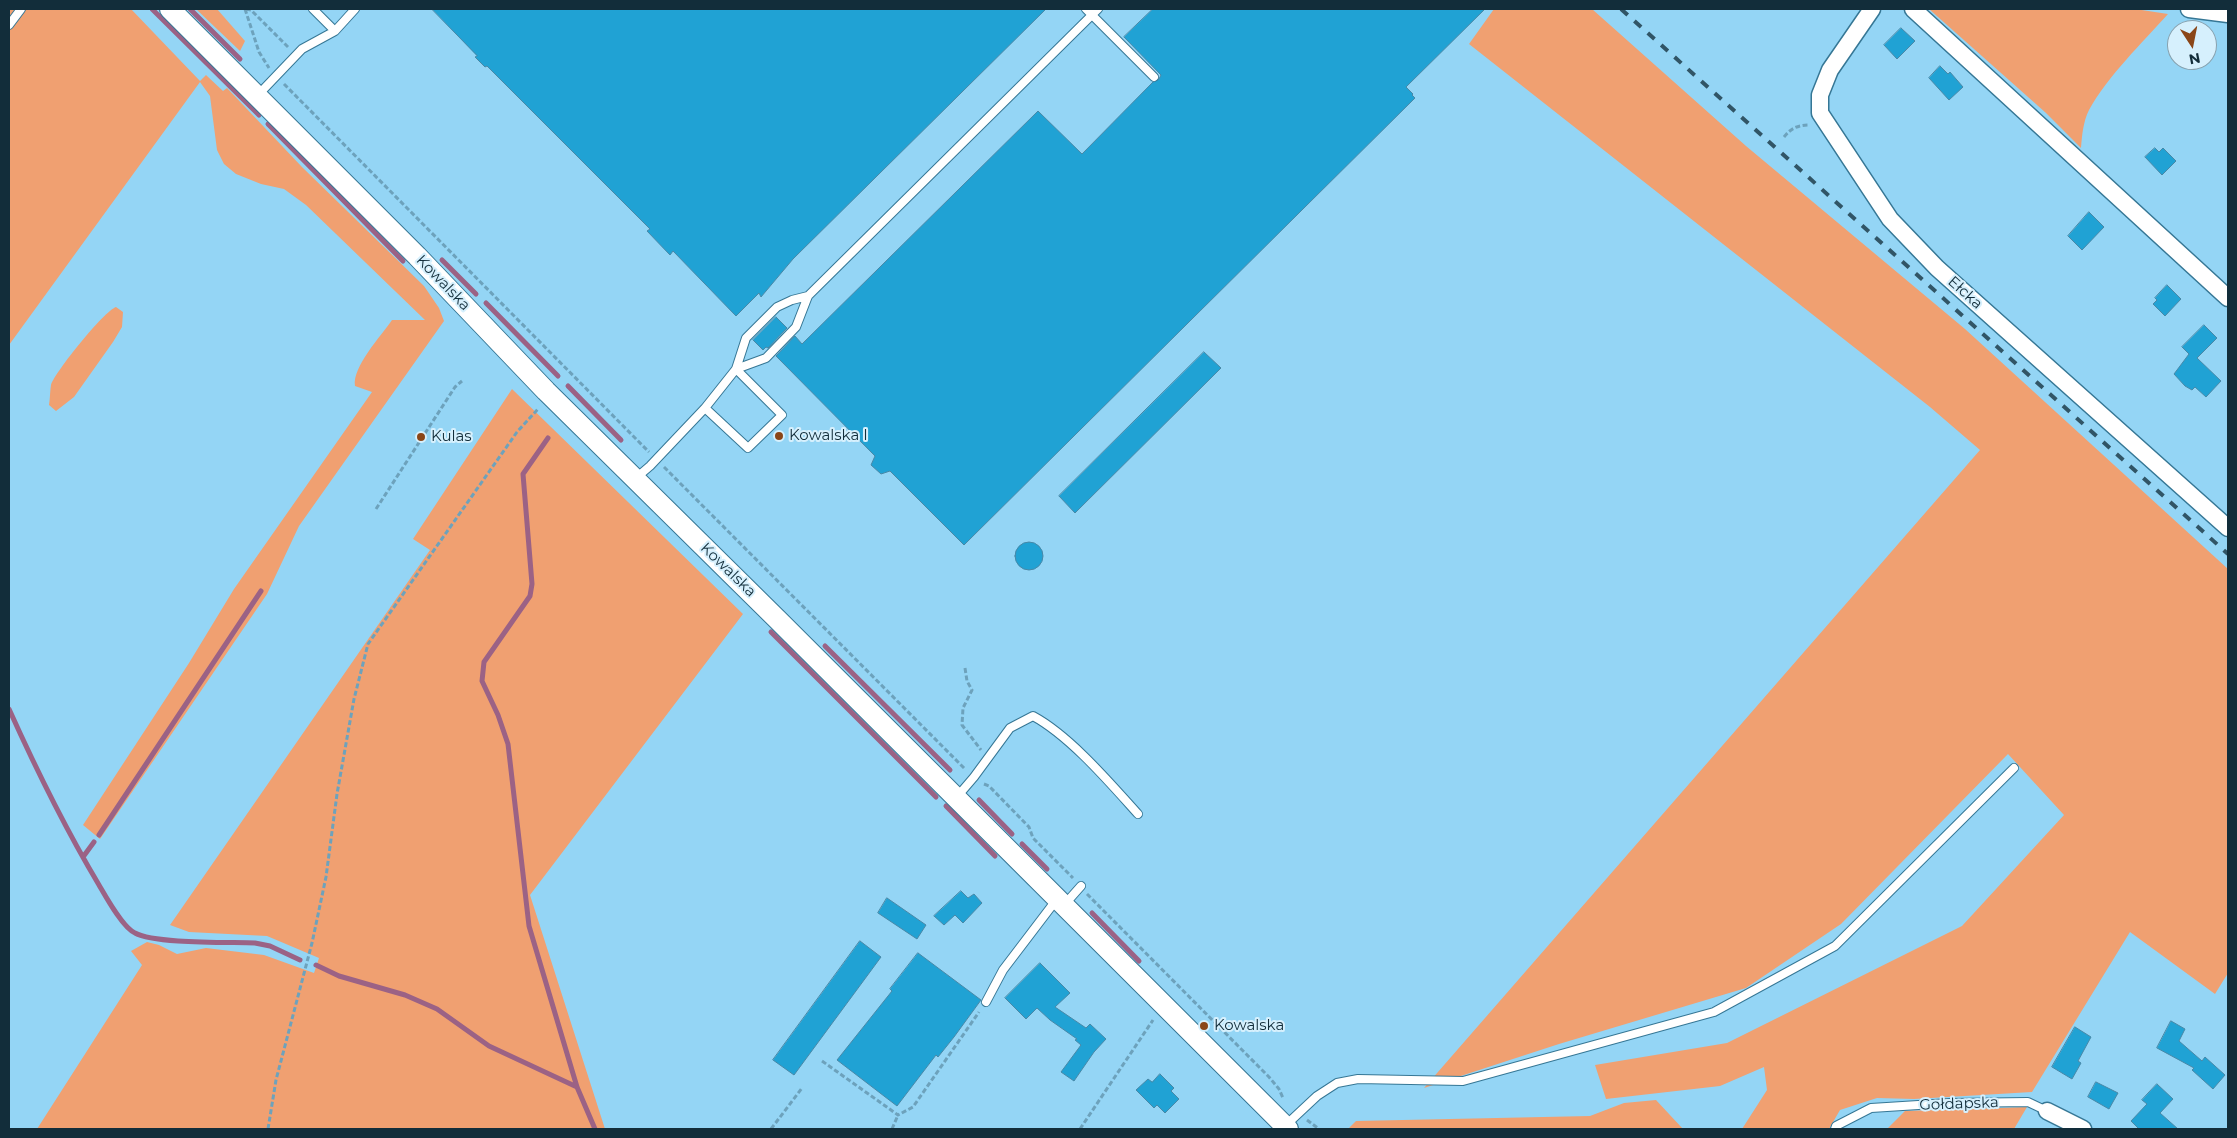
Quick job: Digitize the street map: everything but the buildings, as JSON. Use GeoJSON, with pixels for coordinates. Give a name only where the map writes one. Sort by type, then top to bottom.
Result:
{"type":"FeatureCollection","features":[{"type":"Feature","properties":{"kind":"street","name":"Kowalska"},"geometry":{"type":"LineString","coordinates":[[170,9],[417,256],[551,396],[634,479],[778,620],[1164,1006],[1290,1123]]}},
{"type":"Feature","properties":{"kind":"street","name":"Ełcka"},"geometry":{"type":"LineString","coordinates":[[1872,9],[1830,70],[1820,95],[1820,113],[1890,219],[1937,268],[2228,528]]}},
{"type":"Feature","properties":{"kind":"street"},"geometry":{"type":"LineString","coordinates":[[1913,9],[2228,298]]}},
{"type":"Feature","properties":{"kind":"street"},"geometry":{"type":"LineString","coordinates":[[2189,9],[2228,14]]}},
{"type":"Feature","properties":{"kind":"street","name":"Gołdapska"},"geometry":{"type":"LineString","coordinates":[[2047,1111],[2083,1129]]}},
{"type":"Feature","properties":{"kind":"lane"},"geometry":{"type":"LineString","coordinates":[[9,25],[20,9]]}},
{"type":"Feature","properties":{"kind":"lane"},"geometry":{"type":"LineString","coordinates":[[312,9],[335,31]]}},
{"type":"Feature","properties":{"kind":"lane"},"geometry":{"type":"LineString","coordinates":[[257,96],[302,49],[335,31],[355,9]]}},
{"type":"Feature","properties":{"kind":"lane"},"geometry":{"type":"LineString","coordinates":[[736,369],[766,358],[796,327],[808,296],[1092,11],[1154,77]]}},
{"type":"Feature","properties":{"kind":"lane"},"geometry":{"type":"LineString","coordinates":[[634,479],[650,466],[705,408],[736,369],[746,338],[777,307],[792,300],[808,296]]}},
{"type":"Feature","properties":{"kind":"lane"},"geometry":{"type":"LineString","coordinates":[[705,408],[748,448],[782,416],[736,369]]}},
{"type":"Feature","properties":{"kind":"lane"},"geometry":{"type":"LineString","coordinates":[[956,798],[1010,728],[1033,716],[1044,722],[1090,762],[1138,814]]}},
{"type":"Feature","properties":{"kind":"lane"},"geometry":{"type":"LineString","coordinates":[[1290,1123],[1317,1096],[1336,1083],[1358,1079],[1463,1081],[1714,1012],[1835,946],[2014,768]]}},
{"type":"Feature","properties":{"kind":"lane"},"geometry":{"type":"LineString","coordinates":[[986,1002],[1003,970],[1060,902],[1081,886]]}},
{"type":"Feature","properties":{"kind":"lane","name":"Gołdapska"},"geometry":{"type":"LineString","coordinates":[[1835,1129],[1836,1126],[1871,1108],[1950,1103],[2028,1102],[2047,1111]]}},
{"type":"Feature","properties":{"kind":"path"},"geometry":{"type":"LineString","coordinates":[[246,9],[251,10],[296,55]]}},
{"type":"Feature","properties":{"kind":"path"},"geometry":{"type":"LineString","coordinates":[[246,9],[259,52],[269,68]]}},
{"type":"Feature","properties":{"kind":"path"},"geometry":{"type":"LineString","coordinates":[[286,87],[646,448]]}},
{"type":"Feature","properties":{"kind":"path"},"geometry":{"type":"LineString","coordinates":[[1784,137],[1790,130],[1801,125],[1828,125]]}},
{"type":"Feature","properties":{"kind":"path"},"geometry":{"type":"LineString","coordinates":[[376,508],[455,387],[462,382]]}},
{"type":"Feature","properties":{"kind":"path"},"geometry":{"type":"LineString","coordinates":[[268,1129],[276,1080],[312,943],[326,877],[336,794],[354,698],[368,644],[517,432],[551,396]]}},
{"type":"Feature","properties":{"kind":"path"},"geometry":{"type":"LineString","coordinates":[[669,472],[967,770]]}},
{"type":"Feature","properties":{"kind":"path"},"geometry":{"type":"LineString","coordinates":[[965,668],[967,681],[972,690],[963,708],[962,725],[988,758]]}},
{"type":"Feature","properties":{"kind":"path"},"geometry":{"type":"LineString","coordinates":[[981,783],[989,786],[1029,826],[1033,838],[1280,1089],[1286,1104],[1290,1123]]}},
{"type":"Feature","properties":{"kind":"path"},"geometry":{"type":"LineString","coordinates":[[892,1129],[898,1115],[913,1107],[986,1002]]}},
{"type":"Feature","properties":{"kind":"path"},"geometry":{"type":"LineString","coordinates":[[1080,1129],[1156,1015],[1164,1006]]}},
{"type":"Feature","properties":{"kind":"path"},"geometry":{"type":"LineString","coordinates":[[822,1061],[898,1115]]}},
{"type":"Feature","properties":{"kind":"path"},"geometry":{"type":"LineString","coordinates":[[771,1129],[802,1088]]}},
{"type":"Feature","properties":{"kind":"shaded area"},"geometry":{"type":"Polygon","coordinates":[[[9,9],[131,9],[200,81],[206,75],[223,91],[227,88],[302,167],[424,286],[439,308],[444,321],[299,526],[267,594],[100,839],[83,825],[189,663],[234,589],[372,392],[355,386],[355,378],[362,361],[392,320],[425,320],[306,205],[284,189],[261,184],[236,174],[224,164],[217,150],[210,96],[200,82],[9,345],[9,9]]]}},
{"type":"Feature","properties":{"kind":"shaded area"},"geometry":{"type":"Polygon","coordinates":[[[196,9],[217,9],[245,41],[240,51],[196,9]]]}},
{"type":"Feature","properties":{"kind":"shaded area"},"geometry":{"type":"Polygon","coordinates":[[[1494,9],[1592,9],[1746,146],[1965,329],[2228,569],[2228,973],[2215,994],[2130,932],[2032,1092],[1914,1099],[1877,1098],[1840,1110],[1829,1129],[1742,1129],[1767,1090],[1764,1067],[1720,1086],[1606,1099],[1595,1065],[1727,1043],[1962,926],[2064,815],[2008,754],[1841,924],[1746,988],[1559,1044],[1424,1088],[1980,450],[1930,407],[1469,44],[1494,9]]]}},
{"type":"Feature","properties":{"kind":"shaded area"},"geometry":{"type":"Polygon","coordinates":[[[1929,9],[2135,9],[2168,14],[2126,60],[2097,97],[2085,119],[2081,148],[2046,113],[1929,9]]]}},
{"type":"Feature","properties":{"kind":"shaded area"},"geometry":{"type":"Polygon","coordinates":[[[116,307],[123,312],[122,327],[74,397],[56,411],[49,405],[51,385],[54,378],[91,330],[116,307]]]}},
{"type":"Feature","properties":{"kind":"shaded area"},"geometry":{"type":"Polygon","coordinates":[[[512,389],[743,614],[530,895],[605,1129],[37,1129],[142,965],[131,951],[147,942],[159,945],[177,954],[206,948],[264,955],[314,973],[319,958],[267,936],[189,932],[170,925],[430,550],[413,539],[512,389]]]}},
{"type":"Feature","properties":{"kind":"shaded area"},"geometry":{"type":"Polygon","coordinates":[[[1656,1100],[1683,1129],[1348,1129],[1356,1121],[1590,1116],[1624,1103],[1656,1100]]]}},
{"type":"Feature","properties":{"kind":"shaded area"},"geometry":{"type":"Polygon","coordinates":[[[2027,1107],[2014,1129],[1887,1129],[1905,1111],[2027,1107]]]}},
{"type":"Feature","properties":{"kind":"waterway"},"geometry":{"type":"LineString","coordinates":[[152,9],[259,115]]}},
{"type":"Feature","properties":{"kind":"waterway"},"geometry":{"type":"LineString","coordinates":[[190,9],[240,59]]}},
{"type":"Feature","properties":{"kind":"waterway"},"geometry":{"type":"LineString","coordinates":[[268,124],[403,261]]}},
{"type":"Feature","properties":{"kind":"waterway"},"geometry":{"type":"LineString","coordinates":[[442,260],[476,294]]}},
{"type":"Feature","properties":{"kind":"waterway"},"geometry":{"type":"LineString","coordinates":[[486,303],[558,376]]}},
{"type":"Feature","properties":{"kind":"waterway"},"geometry":{"type":"LineString","coordinates":[[568,386],[621,440]]}},
{"type":"Feature","properties":{"kind":"waterway"},"geometry":{"type":"LineString","coordinates":[[548,438],[523,474],[532,584],[530,596],[484,662],[482,681],[498,715],[508,744],[529,926],[577,1087],[595,1129]]}},
{"type":"Feature","properties":{"kind":"waterway"},"geometry":{"type":"LineString","coordinates":[[99,835],[261,591]]}},
{"type":"Feature","properties":{"kind":"waterway"},"geometry":{"type":"LineString","coordinates":[[771,632],[936,797]]}},
{"type":"Feature","properties":{"kind":"waterway"},"geometry":{"type":"LineString","coordinates":[[825,646],[950,770]]}},
{"type":"Feature","properties":{"kind":"waterway"},"geometry":{"type":"LineString","coordinates":[[9,709],[40,776],[74,842],[110,904],[130,930],[145,937],[175,941],[255,943],[270,946],[300,960]]}},
{"type":"Feature","properties":{"kind":"waterway"},"geometry":{"type":"LineString","coordinates":[[979,800],[1012,834]]}},
{"type":"Feature","properties":{"kind":"waterway"},"geometry":{"type":"LineString","coordinates":[[946,806],[995,856]]}},
{"type":"Feature","properties":{"kind":"waterway"},"geometry":{"type":"LineString","coordinates":[[83,857],[94,842]]}},
{"type":"Feature","properties":{"kind":"waterway"},"geometry":{"type":"LineString","coordinates":[[1022,844],[1047,869]]}},
{"type":"Feature","properties":{"kind":"waterway"},"geometry":{"type":"LineString","coordinates":[[1092,913],[1139,961]]}},
{"type":"Feature","properties":{"kind":"waterway"},"geometry":{"type":"LineString","coordinates":[[316,965],[339,976],[405,995],[437,1009],[489,1046],[577,1087]]}},
{"type":"Feature","properties":{"kind":"railway"},"geometry":{"type":"LineString","coordinates":[[1621,9],[2228,554]]}},
{"type":"Feature","properties":{"kind":"place","name":"Kowalska I"},"geometry":{"type":"Point","coordinates":[779,436]}},
{"type":"Feature","properties":{"kind":"place","name":"Kulas"},"geometry":{"type":"Point","coordinates":[421,437]}},
{"type":"Feature","properties":{"kind":"place","name":"Kowalska"},"geometry":{"type":"Point","coordinates":[1204,1026]}}]}
